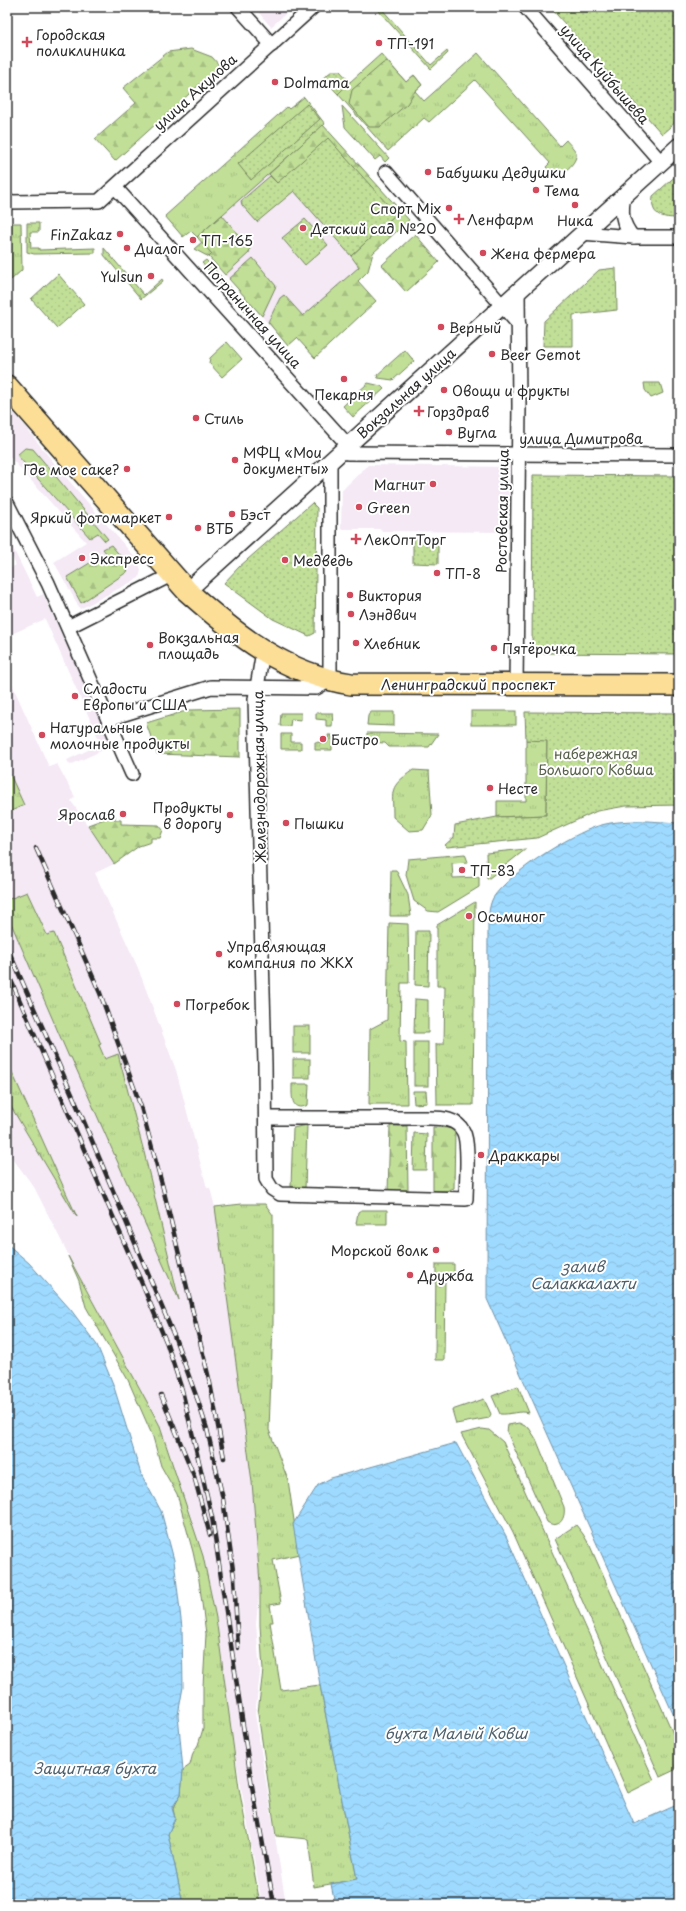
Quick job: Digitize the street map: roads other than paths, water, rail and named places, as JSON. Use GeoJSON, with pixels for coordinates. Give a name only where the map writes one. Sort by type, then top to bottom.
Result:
{"type":"FeatureCollection","features":[{"type":"Feature","properties":{"kind":"main road"},"geometry":{"type":"LineString","coordinates":[[7,386],[171,575],[212,613],[263,651]]}},
{"type":"Feature","properties":{"kind":"main road","name":"Ленинградский проспект"},"geometry":{"type":"LineString","coordinates":[[263,651],[300,670],[330,680],[351,684],[679,685]]}},
{"type":"Feature","properties":{"kind":"street"},"geometry":{"type":"LineString","coordinates":[[238,7],[272,44]]}},
{"type":"Feature","properties":{"kind":"street","name":"улица Акулова"},"geometry":{"type":"LineString","coordinates":[[7,202],[99,201],[313,7]]}},
{"type":"Feature","properties":{"kind":"street","name":"улица Куйбышева"},"geometry":{"type":"LineString","coordinates":[[525,7],[661,162]]}},
{"type":"Feature","properties":{"kind":"street","name":"Вокзальная улица"},"geometry":{"type":"LineString","coordinates":[[187,591],[343,453],[518,290],[679,146]]}},
{"type":"Feature","properties":{"kind":"street"},"geometry":{"type":"LineString","coordinates":[[386,172],[519,325]]}},
{"type":"Feature","properties":{"kind":"street","name":"Пограничная улица"},"geometry":{"type":"LineString","coordinates":[[115,186],[343,453]]}},
{"type":"Feature","properties":{"kind":"street"},"geometry":{"type":"LineString","coordinates":[[624,194],[622,219],[626,228],[633,237]]}},
{"type":"Feature","properties":{"kind":"street"},"geometry":{"type":"LineString","coordinates":[[581,233],[633,237],[679,237]]}},
{"type":"Feature","properties":{"kind":"street","name":"Ростовская улица"},"geometry":{"type":"LineString","coordinates":[[516,684],[519,454],[518,290]]}},
{"type":"Feature","properties":{"kind":"street"},"geometry":{"type":"LineString","coordinates":[[108,719],[211,687],[316,688],[330,680],[331,551],[343,453]]}},
{"type":"Feature","properties":{"kind":"street","name":"улица Димитрова"},"geometry":{"type":"LineString","coordinates":[[343,453],[679,454]]}},
{"type":"Feature","properties":{"kind":"street"},"geometry":{"type":"LineString","coordinates":[[7,503],[39,563],[132,774]]}},
{"type":"Feature","properties":{"kind":"street"},"geometry":{"type":"LineString","coordinates":[[68,627],[171,575]]}},
{"type":"Feature","properties":{"kind":"street","name":"Железнодорожная улица"},"geometry":{"type":"LineString","coordinates":[[263,651],[257,688],[256,778],[261,900],[266,1179],[272,1190],[280,1194],[466,1199],[466,1144],[463,1131],[454,1122],[443,1118],[266,1118]]}},
{"type":"Feature","properties":{"kind":"water","name":"залив Салаккалахти"},"geometry":{"type":"Polygon","coordinates":[[[647,821],[679,823],[679,1727],[487,1299],[488,922],[489,910],[493,898],[512,878],[541,856],[586,830],[610,823],[647,821]]]}},
{"type":"Feature","properties":{"kind":"water","name":"Защитная бухта"},"geometry":{"type":"Polygon","coordinates":[[[7,1244],[29,1263],[71,1310],[97,1345],[113,1384],[141,1474],[161,1511],[174,1560],[182,1628],[183,1687],[178,1715],[183,1770],[181,1794],[172,1808],[175,1818],[168,1834],[183,1904],[7,1904],[7,1244]]]}},
{"type":"Feature","properties":{"kind":"water","name":"бухта Малый Ковш"},"geometry":{"type":"Polygon","coordinates":[[[456,1443],[506,1536],[634,1824],[679,1804],[679,1904],[335,1904],[331,1884],[357,1879],[320,1685],[293,1524],[318,1485],[331,1478],[456,1443]]]}},
{"type":"Feature","properties":{"kind":"railway"},"geometry":{"type":"LineString","coordinates":[[36,848],[100,993],[141,1107],[163,1188],[210,1383],[224,1458]]}},
{"type":"Feature","properties":{"kind":"railway"},"geometry":{"type":"LineString","coordinates":[[7,947],[82,1117],[175,1338],[198,1401],[207,1429],[223,1499],[234,1577],[238,1648]]}},
{"type":"Feature","properties":{"kind":"railway"},"geometry":{"type":"LineString","coordinates":[[7,971],[143,1286],[167,1344],[182,1390],[212,1517],[252,1786],[274,1904]]}},
{"type":"Feature","properties":{"kind":"railway"},"geometry":{"type":"LineString","coordinates":[[161,1395],[194,1476],[210,1535]]}},
{"type":"Feature","properties":{"kind":"place","name":"Городская поликлиника"},"geometry":{"type":"Point","coordinates":[27,42]}},
{"type":"Feature","properties":{"kind":"place","name":"ТП-191"},"geometry":{"type":"Point","coordinates":[379,43]}},
{"type":"Feature","properties":{"kind":"place","name":"Dolmama"},"geometry":{"type":"Point","coordinates":[275,82]}},
{"type":"Feature","properties":{"kind":"place","name":"Бабушки Дедушки"},"geometry":{"type":"Point","coordinates":[428,172]}},
{"type":"Feature","properties":{"kind":"place","name":"Тема"},"geometry":{"type":"Point","coordinates":[536,190]}},
{"type":"Feature","properties":{"kind":"place","name":"Ника"},"geometry":{"type":"Point","coordinates":[575,205]}},
{"type":"Feature","properties":{"kind":"place","name":"Спорт Mix"},"geometry":{"type":"Point","coordinates":[449,208]}},
{"type":"Feature","properties":{"kind":"place","name":"Ленфарм"},"geometry":{"type":"Point","coordinates":[459,219]}},
{"type":"Feature","properties":{"kind":"place","name":"Детский сад №20"},"geometry":{"type":"Point","coordinates":[303,228]}},
{"type":"Feature","properties":{"kind":"place","name":"FinZakaz"},"geometry":{"type":"Point","coordinates":[120,234]}},
{"type":"Feature","properties":{"kind":"place","name":"ТП-165"},"geometry":{"type":"Point","coordinates":[193,240]}},
{"type":"Feature","properties":{"kind":"place","name":"Диалог"},"geometry":{"type":"Point","coordinates":[127,248]}},
{"type":"Feature","properties":{"kind":"place","name":"Жена фермера"},"geometry":{"type":"Point","coordinates":[483,253]}},
{"type":"Feature","properties":{"kind":"place","name":"Yulsun"},"geometry":{"type":"Point","coordinates":[151,276]}},
{"type":"Feature","properties":{"kind":"place","name":"Верный"},"geometry":{"type":"Point","coordinates":[441,327]}},
{"type":"Feature","properties":{"kind":"place","name":"Beer Gemot"},"geometry":{"type":"Point","coordinates":[492,354]}},
{"type":"Feature","properties":{"kind":"place","name":"Пекарня"},"geometry":{"type":"Point","coordinates":[344,379]}},
{"type":"Feature","properties":{"kind":"place","name":"Овощи и фрукты"},"geometry":{"type":"Point","coordinates":[444,390]}},
{"type":"Feature","properties":{"kind":"place","name":"Горздрав"},"geometry":{"type":"Point","coordinates":[419,411]}},
{"type":"Feature","properties":{"kind":"place","name":"Стиль"},"geometry":{"type":"Point","coordinates":[196,418]}},
{"type":"Feature","properties":{"kind":"place","name":"Вугла"},"geometry":{"type":"Point","coordinates":[449,432]}},
{"type":"Feature","properties":{"kind":"place","name":"МФЦ «Мои документы»"},"geometry":{"type":"Point","coordinates":[235,460]}},
{"type":"Feature","properties":{"kind":"place","name":"Где мое саке?"},"geometry":{"type":"Point","coordinates":[127,469]}},
{"type":"Feature","properties":{"kind":"place","name":"Магнит"},"geometry":{"type":"Point","coordinates":[433,484]}},
{"type":"Feature","properties":{"kind":"place","name":"Green"},"geometry":{"type":"Point","coordinates":[359,507]}},
{"type":"Feature","properties":{"kind":"place","name":"Бэст"},"geometry":{"type":"Point","coordinates":[232,514]}},
{"type":"Feature","properties":{"kind":"place","name":"Яркий фотомаркет"},"geometry":{"type":"Point","coordinates":[169,517]}},
{"type":"Feature","properties":{"kind":"place","name":"ВТБ"},"geometry":{"type":"Point","coordinates":[198,528]}},
{"type":"Feature","properties":{"kind":"place","name":"ЛекОптТорг"},"geometry":{"type":"Point","coordinates":[356,539]}},
{"type":"Feature","properties":{"kind":"place","name":"Экспресс"},"geometry":{"type":"Point","coordinates":[82,558]}},
{"type":"Feature","properties":{"kind":"place","name":"Медведь"},"geometry":{"type":"Point","coordinates":[285,560]}},
{"type":"Feature","properties":{"kind":"place","name":"ТП-8"},"geometry":{"type":"Point","coordinates":[437,573]}},
{"type":"Feature","properties":{"kind":"place","name":"Виктория"},"geometry":{"type":"Point","coordinates":[350,595]}},
{"type":"Feature","properties":{"kind":"place","name":"Лэндвич"},"geometry":{"type":"Point","coordinates":[351,614]}},
{"type":"Feature","properties":{"kind":"place","name":"Хлебник"},"geometry":{"type":"Point","coordinates":[356,643]}},
{"type":"Feature","properties":{"kind":"place","name":"Вокзальная площадь"},"geometry":{"type":"Point","coordinates":[150,645]}},
{"type":"Feature","properties":{"kind":"place","name":"Пятёрочка"},"geometry":{"type":"Point","coordinates":[494,648]}},
{"type":"Feature","properties":{"kind":"place","name":"Сладости Европы и США"},"geometry":{"type":"Point","coordinates":[75,696]}},
{"type":"Feature","properties":{"kind":"place","name":"Натуральные молочные продукты"},"geometry":{"type":"Point","coordinates":[42,735]}},
{"type":"Feature","properties":{"kind":"place","name":"Бистро"},"geometry":{"type":"Point","coordinates":[323,739]}},
{"type":"Feature","properties":{"kind":"place","name":"Несте"},"geometry":{"type":"Point","coordinates":[490,788]}},
{"type":"Feature","properties":{"kind":"place","name":"Ярослав"},"geometry":{"type":"Point","coordinates":[123,814]}},
{"type":"Feature","properties":{"kind":"place","name":"Продукты в дорогу"},"geometry":{"type":"Point","coordinates":[230,815]}},
{"type":"Feature","properties":{"kind":"place","name":"Пышки"},"geometry":{"type":"Point","coordinates":[286,823]}},
{"type":"Feature","properties":{"kind":"place","name":"ТП-83"},"geometry":{"type":"Point","coordinates":[462,870]}},
{"type":"Feature","properties":{"kind":"place","name":"Осьминог"},"geometry":{"type":"Point","coordinates":[469,916]}},
{"type":"Feature","properties":{"kind":"place","name":"Управляющая компания по ЖКХ"},"geometry":{"type":"Point","coordinates":[219,954]}},
{"type":"Feature","properties":{"kind":"place","name":"Погребок"},"geometry":{"type":"Point","coordinates":[177,1004]}},
{"type":"Feature","properties":{"kind":"place","name":"Драккары"},"geometry":{"type":"Point","coordinates":[481,1155]}},
{"type":"Feature","properties":{"kind":"place","name":"Морской волк"},"geometry":{"type":"Point","coordinates":[436,1250]}},
{"type":"Feature","properties":{"kind":"place","name":"Дружба"},"geometry":{"type":"Point","coordinates":[410,1275]}},
{"type":"Feature","properties":{"kind":"park label","name":"набережная Большого Ковша"},"geometry":{"type":"Point","coordinates":[596,762]}}]}
